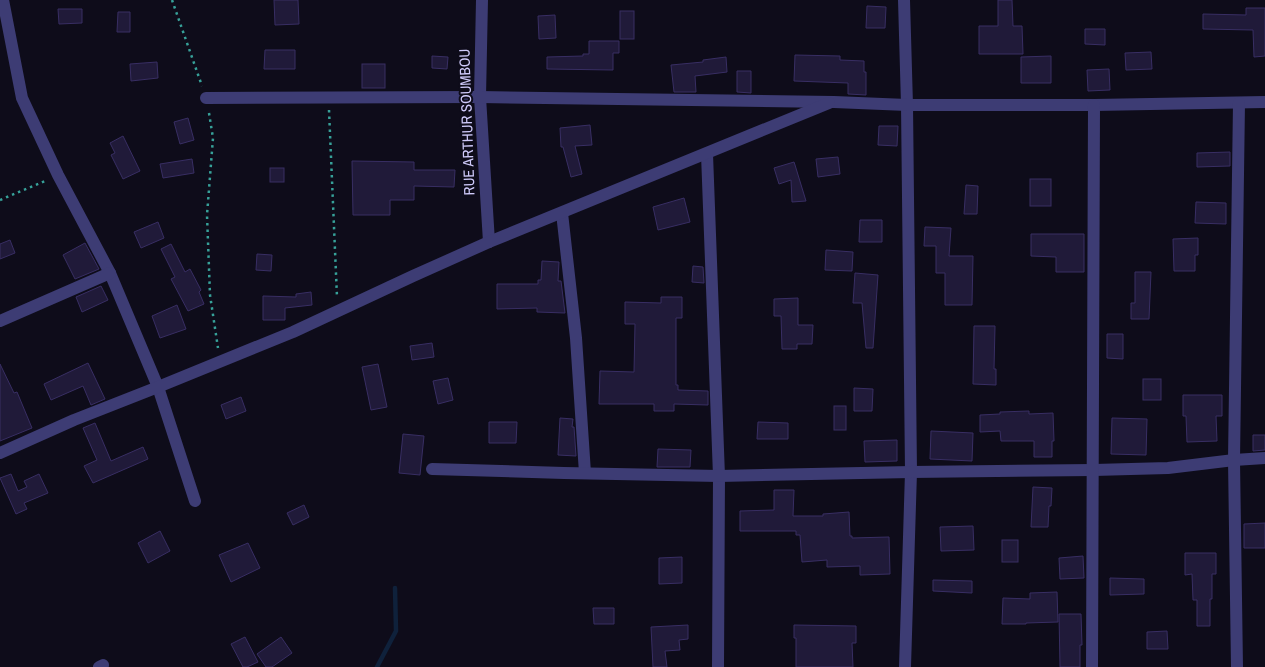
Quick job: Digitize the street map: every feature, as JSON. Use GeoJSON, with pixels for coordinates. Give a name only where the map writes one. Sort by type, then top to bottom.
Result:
{"type":"FeatureCollection","features":[{"type":"Feature","properties":{"kind":"street"},"geometry":{"type":"LineString","coordinates":[[3,0],[22,98],[58,175],[110,273],[158,387],[195,502]]}},
{"type":"Feature","properties":{"kind":"street","name":"RUE ARTHUR SOUMBOU"},"geometry":{"type":"LineString","coordinates":[[482,0],[480,98],[489,242]]}},
{"type":"Feature","properties":{"kind":"street"},"geometry":{"type":"LineString","coordinates":[[904,0],[911,472],[905,667]]}},
{"type":"Feature","properties":{"kind":"street"},"geometry":{"type":"LineString","coordinates":[[206,98],[480,98],[834,102],[907,105],[1094,105],[1265,102]]}},
{"type":"Feature","properties":{"kind":"street"},"geometry":{"type":"LineString","coordinates":[[0,453],[74,420],[293,332],[489,242],[834,102]]}},
{"type":"Feature","properties":{"kind":"street"},"geometry":{"type":"LineString","coordinates":[[1237,667],[1234,460],[1239,103]]}},
{"type":"Feature","properties":{"kind":"street"},"geometry":{"type":"LineString","coordinates":[[1092,667],[1094,105]]}},
{"type":"Feature","properties":{"kind":"street"},"geometry":{"type":"LineString","coordinates":[[707,154],[719,476],[718,667]]}},
{"type":"Feature","properties":{"kind":"street"},"geometry":{"type":"LineString","coordinates":[[562,213],[576,338],[585,474]]}},
{"type":"Feature","properties":{"kind":"street"},"geometry":{"type":"LineString","coordinates":[[0,321],[110,273]]}},
{"type":"Feature","properties":{"kind":"street"},"geometry":{"type":"LineString","coordinates":[[432,469],[719,476],[1168,468],[1265,458]]}},
{"type":"Feature","properties":{"kind":"path"},"geometry":{"type":"LineString","coordinates":[[172,0],[206,98],[213,138],[207,215],[210,295],[220,362]]}},
{"type":"Feature","properties":{"kind":"path"},"geometry":{"type":"LineString","coordinates":[[329,98],[338,311]]}},
{"type":"Feature","properties":{"kind":"path"},"geometry":{"type":"LineString","coordinates":[[0,200],[58,175]]}},
{"type":"Feature","properties":{"kind":"building"},"geometry":{"type":"Polygon","coordinates":[[[274,0],[298,0],[299,24],[275,25],[274,0]]]}},
{"type":"Feature","properties":{"kind":"building"},"geometry":{"type":"Polygon","coordinates":[[[998,0],[1012,0],[1013,26],[1022,26],[1023,54],[979,54],[979,26],[998,26],[998,0]]]}},
{"type":"Feature","properties":{"kind":"building"},"geometry":{"type":"Polygon","coordinates":[[[867,6],[886,7],[885,28],[866,28],[867,6]]]}},
{"type":"Feature","properties":{"kind":"building"},"geometry":{"type":"Polygon","coordinates":[[[1246,8],[1265,8],[1265,56],[1254,57],[1253,30],[1203,29],[1203,14],[1246,15],[1246,8]]]}},
{"type":"Feature","properties":{"kind":"building"},"geometry":{"type":"Polygon","coordinates":[[[58,9],[82,9],[82,23],[59,24],[58,9]]]}},
{"type":"Feature","properties":{"kind":"building"},"geometry":{"type":"Polygon","coordinates":[[[620,11],[634,11],[634,39],[620,39],[620,11]]]}},
{"type":"Feature","properties":{"kind":"building"},"geometry":{"type":"Polygon","coordinates":[[[118,12],[130,12],[130,32],[117,32],[118,12]]]}},
{"type":"Feature","properties":{"kind":"building"},"geometry":{"type":"Polygon","coordinates":[[[555,15],[556,38],[539,39],[538,16],[555,15]]]}},
{"type":"Feature","properties":{"kind":"building"},"geometry":{"type":"Polygon","coordinates":[[[1085,29],[1105,29],[1105,45],[1085,44],[1085,29]]]}},
{"type":"Feature","properties":{"kind":"building"},"geometry":{"type":"Polygon","coordinates":[[[589,41],[619,41],[619,53],[613,53],[613,70],[547,69],[547,57],[583,56],[583,54],[589,54],[589,41]]]}},
{"type":"Feature","properties":{"kind":"building"},"geometry":{"type":"Polygon","coordinates":[[[265,50],[295,50],[295,69],[264,69],[265,50]]]}},
{"type":"Feature","properties":{"kind":"building"},"geometry":{"type":"Polygon","coordinates":[[[1151,52],[1152,69],[1126,70],[1125,53],[1151,52]]]}},
{"type":"Feature","properties":{"kind":"building"},"geometry":{"type":"Polygon","coordinates":[[[795,55],[840,56],[840,60],[864,61],[866,95],[848,94],[848,83],[794,81],[795,55]]]}},
{"type":"Feature","properties":{"kind":"building"},"geometry":{"type":"Polygon","coordinates":[[[432,56],[448,57],[447,69],[432,68],[432,56]]]}},
{"type":"Feature","properties":{"kind":"building"},"geometry":{"type":"Polygon","coordinates":[[[1051,56],[1051,83],[1021,83],[1021,57],[1051,56]]]}},
{"type":"Feature","properties":{"kind":"building"},"geometry":{"type":"Polygon","coordinates":[[[726,57],[727,72],[695,76],[696,92],[674,92],[671,65],[703,62],[703,60],[726,57]]]}},
{"type":"Feature","properties":{"kind":"building"},"geometry":{"type":"Polygon","coordinates":[[[157,62],[158,78],[131,81],[130,64],[157,62]]]}},
{"type":"Feature","properties":{"kind":"building"},"geometry":{"type":"Polygon","coordinates":[[[362,64],[385,64],[385,88],[362,88],[362,64]]]}},
{"type":"Feature","properties":{"kind":"building"},"geometry":{"type":"Polygon","coordinates":[[[1109,69],[1110,90],[1088,91],[1087,70],[1109,69]]]}},
{"type":"Feature","properties":{"kind":"building"},"geometry":{"type":"Polygon","coordinates":[[[737,71],[751,71],[751,93],[737,92],[737,71]]]}},
{"type":"Feature","properties":{"kind":"building"},"geometry":{"type":"Polygon","coordinates":[[[188,118],[194,140],[180,144],[174,122],[188,118]]]}},
{"type":"Feature","properties":{"kind":"building"},"geometry":{"type":"Polygon","coordinates":[[[590,125],[592,145],[575,146],[582,174],[571,177],[563,147],[561,147],[560,128],[590,125]]]}},
{"type":"Feature","properties":{"kind":"building"},"geometry":{"type":"Polygon","coordinates":[[[879,126],[898,126],[897,146],[878,145],[879,126]]]}},
{"type":"Feature","properties":{"kind":"building"},"geometry":{"type":"Polygon","coordinates":[[[123,136],[140,171],[123,179],[111,155],[115,153],[110,143],[123,136]]]}},
{"type":"Feature","properties":{"kind":"building"},"geometry":{"type":"Polygon","coordinates":[[[1230,152],[1230,166],[1197,167],[1197,153],[1230,152]]]}},
{"type":"Feature","properties":{"kind":"building"},"geometry":{"type":"Polygon","coordinates":[[[838,157],[840,174],[818,177],[816,159],[838,157]]]}},
{"type":"Feature","properties":{"kind":"building"},"geometry":{"type":"Polygon","coordinates":[[[192,159],[194,173],[163,178],[160,164],[192,159]]]}},
{"type":"Feature","properties":{"kind":"building"},"geometry":{"type":"Polygon","coordinates":[[[352,161],[414,162],[414,170],[455,170],[454,187],[414,186],[414,200],[390,200],[390,215],[353,215],[352,161]]]}},
{"type":"Feature","properties":{"kind":"building"},"geometry":{"type":"Polygon","coordinates":[[[794,162],[806,201],[792,202],[791,180],[779,184],[774,168],[794,162]]]}},
{"type":"Feature","properties":{"kind":"building"},"geometry":{"type":"Polygon","coordinates":[[[270,168],[284,168],[284,182],[270,182],[270,168]]]}},
{"type":"Feature","properties":{"kind":"building"},"geometry":{"type":"Polygon","coordinates":[[[1030,179],[1051,179],[1051,206],[1030,206],[1030,179]]]}},
{"type":"Feature","properties":{"kind":"building"},"geometry":{"type":"Polygon","coordinates":[[[966,185],[978,186],[977,214],[964,214],[966,185]]]}},
{"type":"Feature","properties":{"kind":"building"},"geometry":{"type":"Polygon","coordinates":[[[684,198],[690,222],[658,230],[653,207],[684,198]]]}},
{"type":"Feature","properties":{"kind":"building"},"geometry":{"type":"Polygon","coordinates":[[[1196,202],[1226,203],[1226,224],[1195,223],[1196,202]]]}},
{"type":"Feature","properties":{"kind":"building"},"geometry":{"type":"Polygon","coordinates":[[[860,220],[882,220],[882,242],[859,242],[860,220]]]}},
{"type":"Feature","properties":{"kind":"building"},"geometry":{"type":"Polygon","coordinates":[[[158,222],[164,238],[141,248],[134,232],[158,222]]]}},
{"type":"Feature","properties":{"kind":"building"},"geometry":{"type":"Polygon","coordinates":[[[925,227],[951,228],[949,256],[973,256],[972,305],[945,305],[945,273],[936,273],[936,246],[924,246],[925,227]]]}},
{"type":"Feature","properties":{"kind":"building"},"geometry":{"type":"Polygon","coordinates":[[[1031,234],[1084,234],[1084,272],[1056,272],[1056,257],[1031,256],[1031,234]]]}},
{"type":"Feature","properties":{"kind":"building"},"geometry":{"type":"Polygon","coordinates":[[[1198,238],[1198,255],[1195,255],[1195,271],[1174,271],[1173,239],[1198,238]]]}},
{"type":"Feature","properties":{"kind":"building"},"geometry":{"type":"Polygon","coordinates":[[[10,240],[15,253],[0,259],[0,244],[10,240]]]}},
{"type":"Feature","properties":{"kind":"building"},"geometry":{"type":"Polygon","coordinates":[[[85,243],[99,269],[75,279],[63,255],[85,243]]]}},
{"type":"Feature","properties":{"kind":"building"},"geometry":{"type":"Polygon","coordinates":[[[171,244],[185,272],[190,269],[201,290],[199,292],[204,304],[188,311],[171,279],[175,277],[161,249],[171,244]]]}},
{"type":"Feature","properties":{"kind":"building"},"geometry":{"type":"Polygon","coordinates":[[[826,250],[853,252],[852,271],[825,270],[826,250]]]}},
{"type":"Feature","properties":{"kind":"building"},"geometry":{"type":"Polygon","coordinates":[[[257,254],[272,255],[271,271],[256,270],[257,254]]]}},
{"type":"Feature","properties":{"kind":"building"},"geometry":{"type":"Polygon","coordinates":[[[542,261],[559,262],[558,281],[561,281],[565,313],[537,312],[537,308],[497,309],[497,284],[538,284],[538,280],[541,280],[542,261]]]}},
{"type":"Feature","properties":{"kind":"building"},"geometry":{"type":"Polygon","coordinates":[[[693,266],[703,267],[704,283],[692,282],[693,266]]]}},
{"type":"Feature","properties":{"kind":"building"},"geometry":{"type":"Polygon","coordinates":[[[1135,272],[1151,272],[1149,319],[1131,319],[1131,303],[1135,303],[1135,272]]]}},
{"type":"Feature","properties":{"kind":"building"},"geometry":{"type":"Polygon","coordinates":[[[855,273],[878,275],[873,348],[866,348],[862,303],[853,303],[855,273]]]}},
{"type":"Feature","properties":{"kind":"building"},"geometry":{"type":"Polygon","coordinates":[[[101,286],[108,300],[82,312],[76,297],[101,286]]]}},
{"type":"Feature","properties":{"kind":"building"},"geometry":{"type":"Polygon","coordinates":[[[311,292],[312,305],[285,308],[285,320],[263,320],[263,296],[296,297],[296,294],[311,292]]]}},
{"type":"Feature","properties":{"kind":"building"},"geometry":{"type":"Polygon","coordinates":[[[661,297],[682,297],[682,318],[676,318],[676,385],[678,385],[678,390],[708,391],[708,405],[674,404],[674,411],[654,411],[654,404],[599,404],[600,371],[634,372],[635,324],[625,324],[625,302],[661,303],[661,297]]]}},
{"type":"Feature","properties":{"kind":"building"},"geometry":{"type":"Polygon","coordinates":[[[798,298],[798,325],[813,325],[812,344],[797,344],[797,349],[782,349],[781,316],[774,316],[774,299],[798,298]]]}},
{"type":"Feature","properties":{"kind":"building"},"geometry":{"type":"Polygon","coordinates":[[[177,305],[186,329],[160,338],[152,316],[177,305]]]}},
{"type":"Feature","properties":{"kind":"building"},"geometry":{"type":"Polygon","coordinates":[[[974,326],[995,326],[994,369],[996,369],[996,385],[973,384],[974,326]]]}},
{"type":"Feature","properties":{"kind":"building"},"geometry":{"type":"Polygon","coordinates":[[[1107,334],[1123,334],[1123,359],[1107,358],[1107,334]]]}},
{"type":"Feature","properties":{"kind":"building"},"geometry":{"type":"Polygon","coordinates":[[[432,343],[434,357],[412,360],[410,346],[432,343]]]}},
{"type":"Feature","properties":{"kind":"building"},"geometry":{"type":"Polygon","coordinates":[[[88,363],[105,399],[91,405],[83,386],[51,400],[44,384],[88,363]]]}},
{"type":"Feature","properties":{"kind":"building"},"geometry":{"type":"Polygon","coordinates":[[[0,364],[14,393],[17,392],[32,428],[0,441],[0,364]]]}},
{"type":"Feature","properties":{"kind":"building"},"geometry":{"type":"Polygon","coordinates":[[[378,364],[387,407],[371,410],[362,367],[378,364]]]}},
{"type":"Feature","properties":{"kind":"building"},"geometry":{"type":"Polygon","coordinates":[[[448,378],[453,400],[438,404],[433,381],[448,378]]]}},
{"type":"Feature","properties":{"kind":"building"},"geometry":{"type":"Polygon","coordinates":[[[1143,379],[1161,379],[1161,400],[1143,400],[1143,379]]]}},
{"type":"Feature","properties":{"kind":"building"},"geometry":{"type":"Polygon","coordinates":[[[854,388],[873,389],[872,411],[854,411],[854,388]]]}},
{"type":"Feature","properties":{"kind":"building"},"geometry":{"type":"Polygon","coordinates":[[[1183,395],[1222,395],[1222,416],[1216,416],[1217,441],[1187,442],[1186,416],[1183,416],[1183,395]]]}},
{"type":"Feature","properties":{"kind":"building"},"geometry":{"type":"Polygon","coordinates":[[[241,397],[246,411],[226,419],[221,405],[241,397]]]}},
{"type":"Feature","properties":{"kind":"building"},"geometry":{"type":"Polygon","coordinates":[[[834,406],[846,406],[846,430],[834,430],[834,406]]]}},
{"type":"Feature","properties":{"kind":"building"},"geometry":{"type":"Polygon","coordinates":[[[1029,411],[1029,414],[1053,413],[1054,441],[1052,441],[1052,457],[1034,457],[1034,441],[1001,441],[1000,431],[980,432],[980,415],[1029,411]]]}},
{"type":"Feature","properties":{"kind":"building"},"geometry":{"type":"Polygon","coordinates":[[[560,418],[573,419],[572,427],[574,427],[576,456],[558,455],[560,418]]]}},
{"type":"Feature","properties":{"kind":"building"},"geometry":{"type":"Polygon","coordinates":[[[1112,418],[1147,419],[1146,455],[1111,454],[1112,418]]]}},
{"type":"Feature","properties":{"kind":"building"},"geometry":{"type":"Polygon","coordinates":[[[489,422],[517,422],[516,443],[489,443],[489,422]]]}},
{"type":"Feature","properties":{"kind":"building"},"geometry":{"type":"Polygon","coordinates":[[[758,422],[788,423],[788,439],[757,439],[758,422]]]}},
{"type":"Feature","properties":{"kind":"building"},"geometry":{"type":"Polygon","coordinates":[[[95,423],[111,461],[143,447],[148,459],[93,483],[84,466],[97,460],[83,428],[95,423]]]}},
{"type":"Feature","properties":{"kind":"building"},"geometry":{"type":"Polygon","coordinates":[[[931,431],[973,433],[972,461],[930,459],[931,431]]]}},
{"type":"Feature","properties":{"kind":"building"},"geometry":{"type":"Polygon","coordinates":[[[403,434],[424,436],[420,475],[399,473],[403,434]]]}},
{"type":"Feature","properties":{"kind":"building"},"geometry":{"type":"Polygon","coordinates":[[[1253,435],[1265,435],[1265,450],[1253,451],[1253,435]]]}},
{"type":"Feature","properties":{"kind":"building"},"geometry":{"type":"Polygon","coordinates":[[[897,440],[897,461],[865,462],[864,441],[897,440]]]}},
{"type":"Feature","properties":{"kind":"building"},"geometry":{"type":"Polygon","coordinates":[[[658,449],[691,450],[690,467],[657,467],[658,449]]]}},
{"type":"Feature","properties":{"kind":"building"},"geometry":{"type":"Polygon","coordinates":[[[11,474],[18,491],[27,487],[24,481],[39,474],[48,493],[24,503],[27,509],[16,514],[0,478],[11,474]]]}},
{"type":"Feature","properties":{"kind":"building"},"geometry":{"type":"Polygon","coordinates":[[[1033,487],[1052,488],[1048,527],[1031,527],[1033,487]]]}},
{"type":"Feature","properties":{"kind":"building"},"geometry":{"type":"Polygon","coordinates":[[[774,490],[794,490],[793,516],[823,516],[823,514],[849,512],[850,536],[852,538],[889,537],[890,574],[860,575],[860,566],[827,567],[827,560],[802,562],[800,535],[796,535],[796,531],[740,531],[740,511],[774,510],[774,490]]]}},
{"type":"Feature","properties":{"kind":"building"},"geometry":{"type":"Polygon","coordinates":[[[304,505],[309,517],[293,525],[287,513],[304,505]]]}},
{"type":"Feature","properties":{"kind":"building"},"geometry":{"type":"Polygon","coordinates":[[[1265,523],[1265,548],[1244,548],[1244,524],[1265,523]]]}},
{"type":"Feature","properties":{"kind":"building"},"geometry":{"type":"Polygon","coordinates":[[[973,526],[974,550],[941,551],[940,527],[973,526]]]}},
{"type":"Feature","properties":{"kind":"building"},"geometry":{"type":"Polygon","coordinates":[[[160,531],[170,551],[148,563],[138,543],[160,531]]]}},
{"type":"Feature","properties":{"kind":"building"},"geometry":{"type":"Polygon","coordinates":[[[1002,540],[1018,540],[1018,562],[1002,562],[1002,540]]]}},
{"type":"Feature","properties":{"kind":"building"},"geometry":{"type":"Polygon","coordinates":[[[248,543],[260,568],[231,582],[219,555],[248,543]]]}},
{"type":"Feature","properties":{"kind":"building"},"geometry":{"type":"Polygon","coordinates":[[[1185,553],[1216,553],[1216,574],[1212,574],[1210,626],[1197,626],[1197,600],[1193,600],[1192,574],[1185,575],[1185,553]]]}},
{"type":"Feature","properties":{"kind":"building"},"geometry":{"type":"Polygon","coordinates":[[[1083,556],[1084,578],[1060,579],[1059,558],[1083,556]]]}},
{"type":"Feature","properties":{"kind":"building"},"geometry":{"type":"Polygon","coordinates":[[[682,557],[682,583],[659,584],[659,558],[682,557]]]}},
{"type":"Feature","properties":{"kind":"building"},"geometry":{"type":"Polygon","coordinates":[[[1110,578],[1144,579],[1144,594],[1110,595],[1110,578]]]}},
{"type":"Feature","properties":{"kind":"building"},"geometry":{"type":"Polygon","coordinates":[[[933,580],[972,581],[972,593],[933,591],[933,580]]]}},
{"type":"Feature","properties":{"kind":"building"},"geometry":{"type":"Polygon","coordinates":[[[1057,592],[1058,622],[1002,624],[1003,598],[1030,599],[1030,593],[1057,592]]]}},
{"type":"Feature","properties":{"kind":"building"},"geometry":{"type":"Polygon","coordinates":[[[593,608],[614,608],[614,624],[594,624],[593,608]]]}},
{"type":"Feature","properties":{"kind":"building"},"geometry":{"type":"Polygon","coordinates":[[[1059,614],[1081,614],[1082,645],[1080,645],[1080,667],[1060,667],[1059,614]]]}},
{"type":"Feature","properties":{"kind":"building"},"geometry":{"type":"Polygon","coordinates":[[[688,625],[688,639],[679,640],[680,650],[665,651],[667,667],[653,667],[651,627],[688,625]]]}},
{"type":"Feature","properties":{"kind":"building"},"geometry":{"type":"Polygon","coordinates":[[[794,625],[856,626],[856,643],[852,643],[853,667],[796,667],[794,625]]]}},
{"type":"Feature","properties":{"kind":"building"},"geometry":{"type":"Polygon","coordinates":[[[1167,631],[1168,649],[1147,649],[1147,632],[1167,631]]]}},
{"type":"Feature","properties":{"kind":"building"},"geometry":{"type":"Polygon","coordinates":[[[245,637],[258,662],[243,667],[231,644],[245,637]]]}},
{"type":"Feature","properties":{"kind":"building"},"geometry":{"type":"Polygon","coordinates":[[[281,637],[292,653],[272,667],[266,667],[257,654],[281,637]]]}},
{"type":"Feature","properties":{"kind":"waterway"},"geometry":{"type":"LineString","coordinates":[[377,667],[396,631],[395,588]]}}]}
